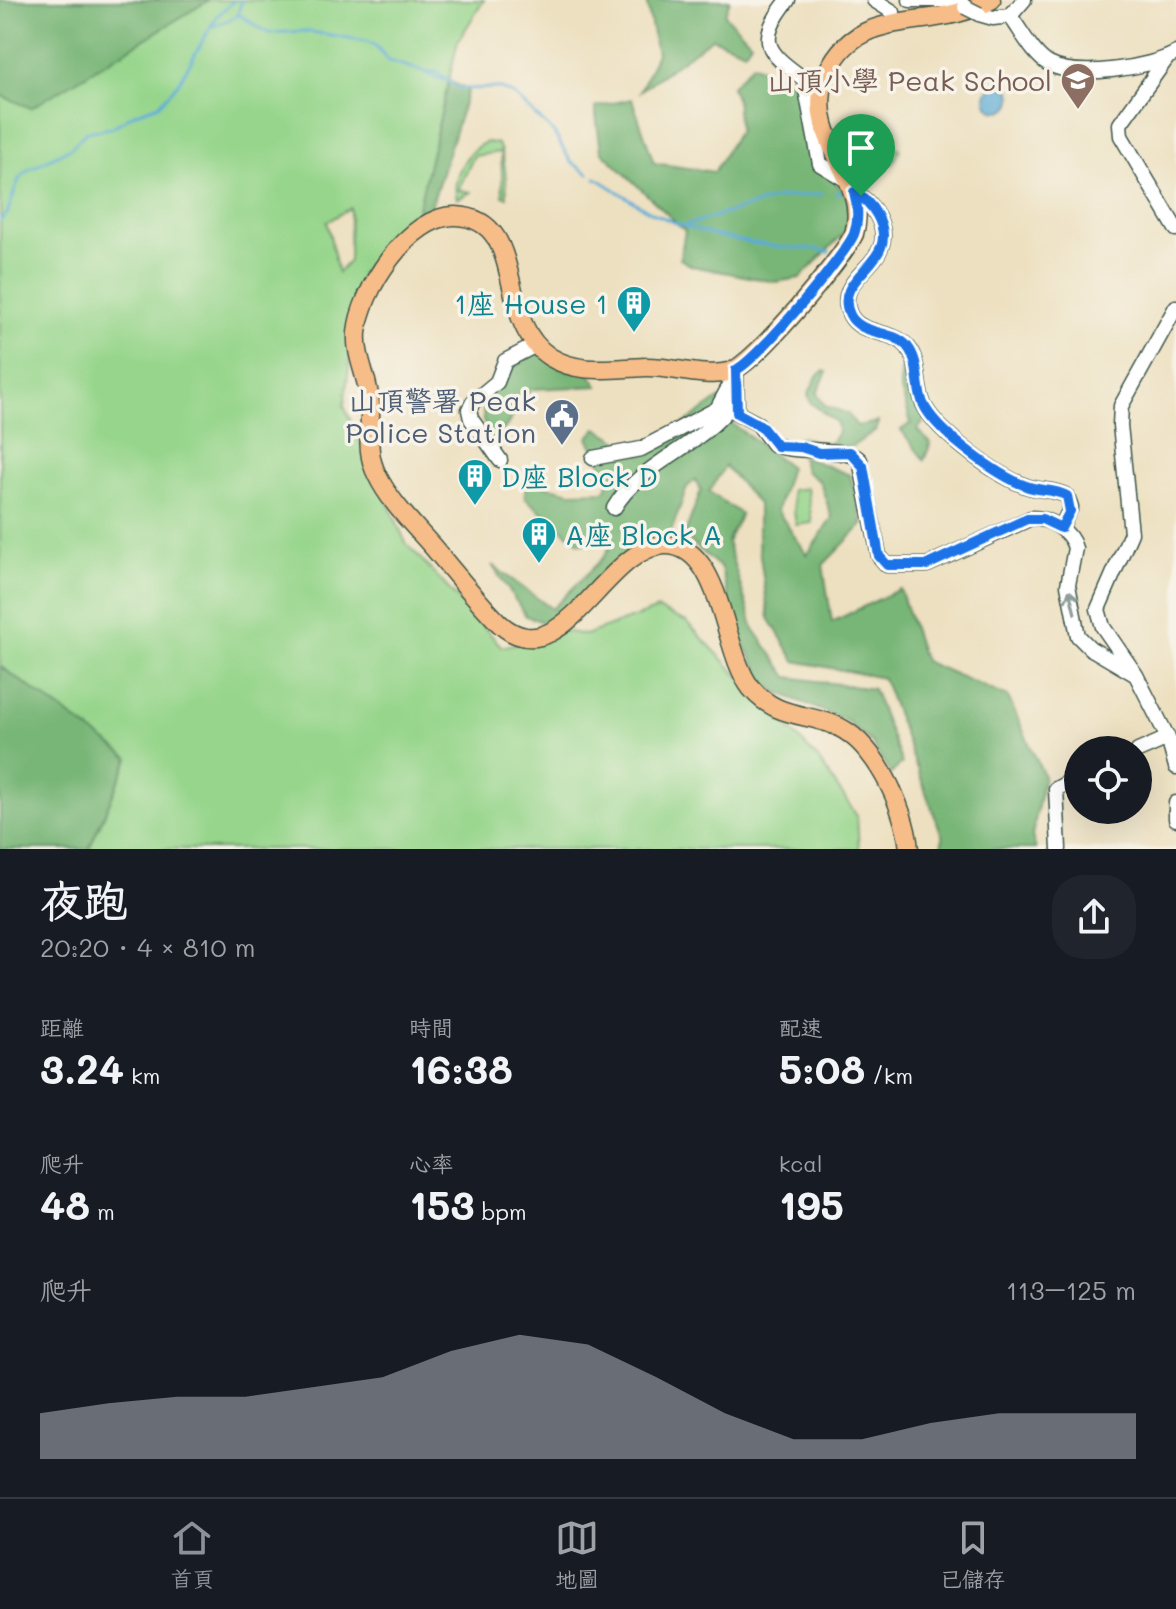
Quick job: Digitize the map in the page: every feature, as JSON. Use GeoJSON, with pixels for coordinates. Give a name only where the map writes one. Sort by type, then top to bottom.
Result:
{"type":"FeatureCollection","features":[{"type":"Feature","properties":{"kind":"main road"},"geometry":{"type":"LineString","coordinates":[[909,849],[899,809],[862,743],[834,725],[778,711],[749,686],[738,665],[708,575],[689,553],[673,545],[644,549],[560,627],[544,636],[528,638],[511,632],[494,618],[391,498],[370,458],[370,396],[357,335],[366,304],[403,243],[424,225],[440,217],[465,217],[487,229],[502,245],[520,322],[536,345],[558,361],[583,369],[667,367],[712,373],[736,370],[762,349],[848,245],[857,220],[851,186],[825,134],[821,105],[824,80],[834,56],[849,36],[871,20],[893,12],[964,12],[967,4]]}},
{"type":"Feature","properties":{"kind":"street"},"geometry":{"type":"LineString","coordinates":[[788,0],[770,29],[770,49],[773,56],[804,79],[820,164],[851,186],[873,208],[882,240],[880,250],[851,286],[847,303],[850,316],[861,326],[892,336],[905,344],[914,357],[926,409],[974,455],[1021,484],[1067,496],[1070,511],[1061,528]]}},
{"type":"Feature","properties":{"kind":"street"},"geometry":{"type":"LineString","coordinates":[[874,0],[893,12]]}},
{"type":"Feature","properties":{"kind":"street"},"geometry":{"type":"LineString","coordinates":[[910,0],[967,4],[993,18],[1010,16],[1024,0]]}},
{"type":"Feature","properties":{"kind":"street"},"geometry":{"type":"LineString","coordinates":[[1010,16],[1041,57],[1064,68],[1131,69],[1172,55]]}},
{"type":"Feature","properties":{"kind":"street"},"geometry":{"type":"LineString","coordinates":[[1172,55],[1120,124],[1121,136],[1176,229]]}},
{"type":"Feature","properties":{"kind":"street"},"geometry":{"type":"LineString","coordinates":[[1176,307],[1121,406],[1120,425],[1131,533],[1098,605],[1103,627],[1136,675],[1168,738],[1176,767]]}},
{"type":"Feature","properties":{"kind":"street"},"geometry":{"type":"LineString","coordinates":[[500,460],[471,419],[469,410],[473,402],[497,382],[505,361],[536,345]]}},
{"type":"Feature","properties":{"kind":"street"},"geometry":{"type":"LineString","coordinates":[[736,370],[739,415],[758,424],[777,446],[801,447],[819,453],[846,451],[857,457],[863,466],[879,556],[887,565],[927,565],[1031,518],[1042,519],[1061,528],[1075,545],[1068,585],[1078,636],[1090,648],[1136,675]]}},
{"type":"Feature","properties":{"kind":"street"},"geometry":{"type":"LineString","coordinates":[[593,458],[641,449],[717,409],[726,398],[736,370]]}},
{"type":"Feature","properties":{"kind":"street"},"geometry":{"type":"LineString","coordinates":[[614,508],[628,486],[721,418],[736,397]]}},
{"type":"Feature","properties":{"kind":"street"},"geometry":{"type":"LineString","coordinates":[[1152,745],[1168,738]]}},
{"type":"Feature","properties":{"kind":"street"},"geometry":{"type":"LineString","coordinates":[[1059,849],[1056,790],[1064,785]]}},
{"type":"Feature","properties":{"kind":"street"},"geometry":{"type":"LineString","coordinates":[[1176,803],[1176,819]]}},
{"type":"Feature","properties":{"kind":"green space"},"geometry":{"type":"Polygon","coordinates":[[[0,0],[209,0],[31,108],[0,95],[0,0]]]}},
{"type":"Feature","properties":{"kind":"green space"},"geometry":{"type":"Polygon","coordinates":[[[209,0],[484,0],[458,41],[417,214],[361,274],[344,406],[406,543],[502,647],[564,631],[585,635],[658,609],[687,622],[818,759],[857,816],[859,849],[89,849],[129,758],[0,666],[0,95],[31,107],[209,0]],[[350,208],[327,222],[338,273],[349,261],[350,208]]]}},
{"type":"Feature","properties":{"kind":"green space"},"geometry":{"type":"Polygon","coordinates":[[[646,0],[730,0],[725,15],[751,42],[745,51],[712,38],[640,91],[657,54],[646,0]]]}},
{"type":"Feature","properties":{"kind":"green space"},"geometry":{"type":"Polygon","coordinates":[[[752,64],[801,87],[806,144],[825,157],[836,183],[850,201],[849,228],[800,278],[775,282],[692,266],[680,259],[685,231],[601,151],[595,107],[632,99],[654,163],[714,172],[739,130],[737,103],[731,87],[752,64]]]}},
{"type":"Feature","properties":{"kind":"green space"},"geometry":{"type":"Polygon","coordinates":[[[449,81],[468,90],[429,213],[417,214],[449,81]]]}},
{"type":"Feature","properties":{"kind":"green space"},"geometry":{"type":"Polygon","coordinates":[[[868,134],[900,149],[893,164],[861,149],[868,134]]]}},
{"type":"Feature","properties":{"kind":"green space"},"geometry":{"type":"Polygon","coordinates":[[[486,142],[498,144],[501,150],[507,197],[503,196],[501,152],[474,156],[458,190],[471,192],[457,199],[456,183],[461,166],[478,146],[486,142]]]}},
{"type":"Feature","properties":{"kind":"green space"},"geometry":{"type":"Polygon","coordinates":[[[537,351],[589,373],[598,386],[531,389],[493,446],[485,429],[485,401],[499,379],[537,351]]]}},
{"type":"Feature","properties":{"kind":"green space"},"geometry":{"type":"Polygon","coordinates":[[[903,354],[911,358],[928,417],[917,430],[931,443],[924,460],[901,430],[911,423],[900,386],[903,354]]]}},
{"type":"Feature","properties":{"kind":"green space"},"geometry":{"type":"Polygon","coordinates":[[[823,371],[827,372],[817,393],[825,406],[847,413],[857,426],[878,422],[876,430],[850,448],[798,442],[797,437],[832,442],[838,432],[837,423],[811,403],[808,395],[817,376],[823,371]]]}},
{"type":"Feature","properties":{"kind":"green space"},"geometry":{"type":"Polygon","coordinates":[[[719,399],[730,422],[790,467],[777,510],[807,555],[832,518],[820,482],[805,471],[801,456],[850,475],[863,524],[823,565],[832,622],[900,589],[924,661],[1008,697],[1044,776],[1032,836],[1036,849],[940,849],[943,838],[883,678],[795,661],[769,618],[758,542],[758,504],[725,466],[709,492],[741,514],[727,542],[754,629],[788,677],[873,689],[902,763],[891,774],[871,742],[847,721],[768,688],[737,631],[721,568],[684,536],[701,490],[695,480],[687,487],[670,535],[640,544],[551,625],[526,616],[492,565],[552,609],[603,558],[611,545],[579,543],[525,498],[525,481],[571,492],[605,491],[610,479],[588,438],[597,428],[641,454],[719,399]]]}},
{"type":"Feature","properties":{"kind":"green space"},"geometry":{"type":"Polygon","coordinates":[[[807,488],[812,523],[796,525],[791,490],[807,488]]]}},
{"type":"Feature","properties":{"kind":"green space"},"geometry":{"type":"Polygon","coordinates":[[[0,666],[129,758],[89,849],[0,849],[0,666]]]}},
{"type":"Feature","properties":{"kind":"water"},"geometry":{"type":"Polygon","coordinates":[[[999,85],[1008,89],[1012,98],[1008,107],[999,111],[990,107],[986,98],[990,89],[999,85]]]}},
{"type":"Feature","properties":{"kind":"waterway"},"geometry":{"type":"LineString","coordinates":[[0,220],[7,214],[18,181],[28,170],[71,148],[86,132],[111,128],[136,113],[159,105],[179,82],[217,16],[235,0]]}},
{"type":"Feature","properties":{"kind":"waterway"},"geometry":{"type":"LineString","coordinates":[[212,27],[237,16],[242,0]]}},
{"type":"Feature","properties":{"kind":"waterway"},"geometry":{"type":"LineString","coordinates":[[238,14],[268,33],[306,31],[367,41],[389,61],[426,72],[437,72],[459,89],[499,88],[513,94],[554,133],[571,162],[589,174]]}},
{"type":"Feature","properties":{"kind":"waterway"},"geometry":{"type":"LineString","coordinates":[[426,73],[444,80]]}},
{"type":"Feature","properties":{"kind":"waterway"},"geometry":{"type":"LineString","coordinates":[[596,178],[647,210],[673,222],[751,243],[811,249]]}},
{"type":"Feature","properties":{"kind":"waterway"},"geometry":{"type":"LineString","coordinates":[[836,194],[841,192]]}},
{"type":"Feature","properties":{"kind":"waterway"},"geometry":{"type":"LineString","coordinates":[[686,225],[778,198],[822,194]]}},
{"type":"Feature","properties":{"kind":"waterway"},"geometry":{"type":"LineString","coordinates":[[815,249],[829,252]]}},
{"type":"Feature","properties":{"kind":"place","name":"山頂小學 Peak School"},"geometry":{"type":"Point","coordinates":[1078,111]}},
{"type":"Feature","properties":{"kind":"place","name":"1座 House 1"},"geometry":{"type":"Point","coordinates":[634,334]}},
{"type":"Feature","properties":{"kind":"place","name":"山頂警署 Peak Police Station"},"geometry":{"type":"Point","coordinates":[562,447]}},
{"type":"Feature","properties":{"kind":"place","name":"D座 Block D"},"geometry":{"type":"Point","coordinates":[475,507]}},
{"type":"Feature","properties":{"kind":"place","name":"A座 Block A"},"geometry":{"type":"Point","coordinates":[539,565]}},
{"type":"Feature","properties":{"kind":"route"},"geometry":{"type":"LineString","coordinates":[[854,192],[861,196],[878,218],[882,243],[849,292],[847,303],[850,316],[861,326],[892,336],[905,344],[914,357],[926,409],[974,455],[1021,484],[1067,496],[1070,511],[1061,528],[1042,519],[1027,519],[927,565],[887,565],[879,556],[863,466],[857,457],[846,451],[819,453],[801,447],[777,446],[761,426],[737,413],[739,380],[736,370],[745,366],[762,349],[848,245],[857,220],[854,192]]}}]}
